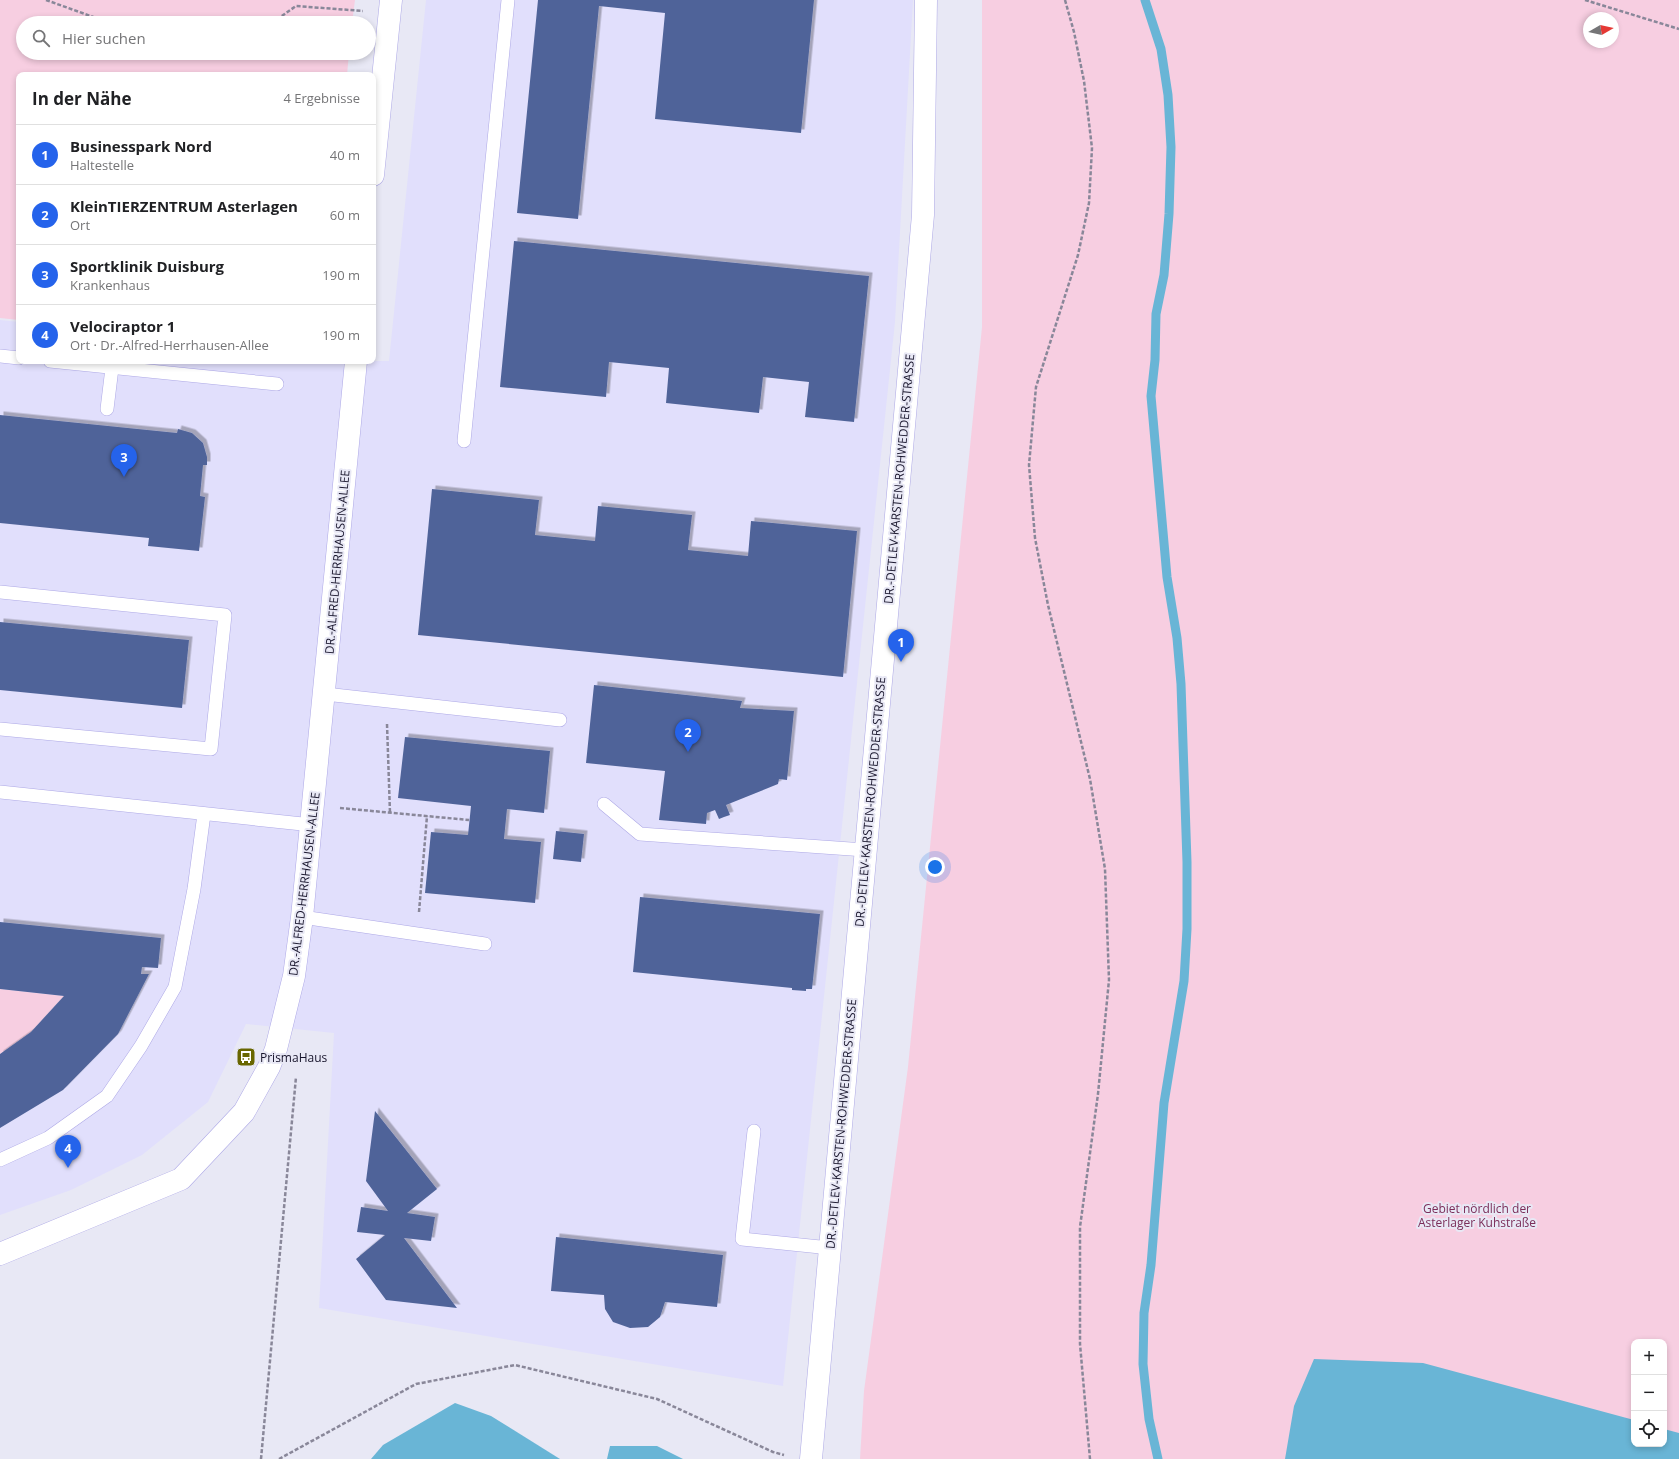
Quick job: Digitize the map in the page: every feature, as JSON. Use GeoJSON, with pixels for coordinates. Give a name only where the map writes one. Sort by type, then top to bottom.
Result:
{"type":"FeatureCollection","features":[{"type":"Feature","properties":{"kind":"street","name":"DR.-DETLEV-KARSTEN-ROHWEDDER-STRASSE"},"geometry":{"type":"LineString","coordinates":[[811,1459],[923,215],[926,0]]}},
{"type":"Feature","properties":{"kind":"street"},"geometry":{"type":"LineString","coordinates":[[376,145],[390,6]]}},
{"type":"Feature","properties":{"kind":"street","name":"DR.-ALFRED-HERRHAUSEN-ALLEE"},"geometry":{"type":"LineString","coordinates":[[0,1254],[181,1179],[244,1112],[269,1067],[276,1048],[294,976],[302,917],[325,694],[356,364]]}},
{"type":"Feature","properties":{"kind":"lane"},"geometry":{"type":"LineString","coordinates":[[464,441],[508,0]]}},
{"type":"Feature","properties":{"kind":"lane"},"geometry":{"type":"LineString","coordinates":[[0,356],[16,358]]}},
{"type":"Feature","properties":{"kind":"lane"},"geometry":{"type":"LineString","coordinates":[[77,364],[277,384]]}},
{"type":"Feature","properties":{"kind":"lane"},"geometry":{"type":"LineString","coordinates":[[107,409],[112,368]]}},
{"type":"Feature","properties":{"kind":"lane"},"geometry":{"type":"LineString","coordinates":[[0,592],[225,615],[211,749],[0,729]]}},
{"type":"Feature","properties":{"kind":"lane"},"geometry":{"type":"LineString","coordinates":[[325,694],[560,720]]}},
{"type":"Feature","properties":{"kind":"lane"},"geometry":{"type":"LineString","coordinates":[[0,792],[204,814],[313,815]]}},
{"type":"Feature","properties":{"kind":"lane"},"geometry":{"type":"LineString","coordinates":[[604,804],[640,834],[865,850]]}},
{"type":"Feature","properties":{"kind":"lane"},"geometry":{"type":"LineString","coordinates":[[0,1160],[48,1138],[107,1096],[141,1046],[175,987],[194,889],[204,814]]}},
{"type":"Feature","properties":{"kind":"lane"},"geometry":{"type":"LineString","coordinates":[[302,917],[485,944]]}},
{"type":"Feature","properties":{"kind":"lane"},"geometry":{"type":"LineString","coordinates":[[754,1132],[742,1239],[830,1248]]}},
{"type":"Feature","properties":{"kind":"path"},"geometry":{"type":"LineString","coordinates":[[46,0],[91,16]]}},
{"type":"Feature","properties":{"kind":"path"},"geometry":{"type":"LineString","coordinates":[[1065,0],[1074,32],[1084,81],[1092,148],[1089,203],[1078,255],[1036,387],[1029,465],[1035,538],[1048,606],[1090,779],[1105,869],[1109,980],[1098,1094],[1080,1227],[1080,1344],[1090,1459]]}},
{"type":"Feature","properties":{"kind":"path"},"geometry":{"type":"LineString","coordinates":[[1586,0],[1679,29]]}},
{"type":"Feature","properties":{"kind":"path"},"geometry":{"type":"LineString","coordinates":[[282,16],[296,6],[390,6]]}},
{"type":"Feature","properties":{"kind":"path"},"geometry":{"type":"LineString","coordinates":[[387,701],[390,813]]}},
{"type":"Feature","properties":{"kind":"path"},"geometry":{"type":"LineString","coordinates":[[313,815],[390,813],[469,820]]}},
{"type":"Feature","properties":{"kind":"path"},"geometry":{"type":"LineString","coordinates":[[418,934],[427,816]]}},
{"type":"Feature","properties":{"kind":"path"},"geometry":{"type":"LineString","coordinates":[[261,1459],[298,1066],[276,1048]]}},
{"type":"Feature","properties":{"kind":"path"},"geometry":{"type":"LineString","coordinates":[[279,1459],[416,1384],[516,1366],[656,1399],[774,1452],[787,1456]]}},
{"type":"Feature","properties":{"kind":"shaded area"},"geometry":{"type":"Polygon","coordinates":[[[426,0],[913,0],[895,322],[783,1386],[319,1308],[334,1033],[246,1024],[208,1102],[142,1155],[71,1190],[0,1215],[0,320],[16,322],[16,364],[376,364],[376,361],[389,361],[426,0]]]}},
{"type":"Feature","properties":{"kind":"green space"},"geometry":{"type":"Polygon","coordinates":[[[0,0],[355,0],[353,16],[16,16],[16,60],[348,60],[347,72],[16,72],[16,320],[0,318],[0,0]]]}},
{"type":"Feature","properties":{"kind":"green space","name":"Gebiet nördlich der Asterlager Kuhstraße"},"geometry":{"type":"Polygon","coordinates":[[[982,0],[1679,0],[1679,1459],[860,1459],[864,1391],[908,1067],[982,327],[982,0]]]}},
{"type":"Feature","properties":{"kind":"green space"},"geometry":{"type":"Polygon","coordinates":[[[0,989],[64,996],[31,1032],[0,1054],[0,989]]]}},
{"type":"Feature","properties":{"kind":"water"},"geometry":{"type":"Polygon","coordinates":[[[1314,1359],[1423,1363],[1631,1419],[1631,1447],[1667,1447],[1667,1430],[1679,1433],[1679,1459],[1285,1459],[1294,1406],[1314,1359]]]}},
{"type":"Feature","properties":{"kind":"water"},"geometry":{"type":"Polygon","coordinates":[[[455,1403],[491,1416],[560,1459],[371,1459],[383,1445],[455,1403]]]}},
{"type":"Feature","properties":{"kind":"water"},"geometry":{"type":"Polygon","coordinates":[[[610,1446],[657,1446],[683,1459],[607,1459],[610,1446]]]}},
{"type":"Feature","properties":{"kind":"building"},"geometry":{"type":"Polygon","coordinates":[[[538,0],[814,0],[801,133],[655,119],[665,13],[599,6],[578,219],[517,213],[538,0]]]}},
{"type":"Feature","properties":{"kind":"building"},"geometry":{"type":"Polygon","coordinates":[[[514,241],[869,276],[854,422],[805,417],[809,382],[763,377],[759,413],[666,403],[669,368],[609,362],[606,397],[500,387],[514,241]]]}},
{"type":"Feature","properties":{"kind":"building"},"geometry":{"type":"Polygon","coordinates":[[[0,415],[177,433],[178,429],[192,433],[203,443],[207,457],[207,465],[203,465],[200,496],[205,497],[199,551],[148,546],[149,538],[0,523],[0,415]]]}},
{"type":"Feature","properties":{"kind":"building"},"geometry":{"type":"Polygon","coordinates":[[[432,489],[539,500],[535,535],[595,541],[598,506],[692,515],[688,550],[748,556],[751,521],[857,531],[843,677],[418,635],[432,489]]]}},
{"type":"Feature","properties":{"kind":"building"},"geometry":{"type":"Polygon","coordinates":[[[0,622],[189,640],[182,708],[0,690],[0,622]]]}},
{"type":"Feature","properties":{"kind":"building"},"geometry":{"type":"Polygon","coordinates":[[[594,685],[742,701],[740,708],[794,711],[787,780],[779,779],[778,784],[726,805],[730,815],[719,819],[715,810],[707,813],[706,824],[659,820],[665,771],[586,763],[594,685]]]}},
{"type":"Feature","properties":{"kind":"building"},"geometry":{"type":"Polygon","coordinates":[[[405,737],[550,751],[544,813],[507,809],[504,839],[541,842],[535,903],[425,893],[431,832],[468,835],[471,806],[398,798],[405,737]]]}},
{"type":"Feature","properties":{"kind":"building"},"geometry":{"type":"Polygon","coordinates":[[[556,831],[584,834],[581,862],[553,859],[556,831]]]}},
{"type":"Feature","properties":{"kind":"building"},"geometry":{"type":"Polygon","coordinates":[[[640,897],[820,914],[812,989],[806,989],[806,991],[792,990],[792,988],[633,972],[640,897]]]}},
{"type":"Feature","properties":{"kind":"building"},"geometry":{"type":"Polygon","coordinates":[[[0,922],[161,938],[158,968],[142,967],[141,974],[149,974],[118,1034],[63,1090],[0,1128],[0,1054],[31,1032],[64,996],[0,989],[0,922]]]}},
{"type":"Feature","properties":{"kind":"building"},"geometry":{"type":"Polygon","coordinates":[[[375,1111],[437,1189],[407,1213],[435,1217],[431,1241],[404,1238],[457,1308],[386,1300],[356,1259],[385,1235],[357,1232],[361,1207],[388,1211],[366,1181],[375,1111]]]}},
{"type":"Feature","properties":{"kind":"building"},"geometry":{"type":"Polygon","coordinates":[[[556,1237],[723,1255],[717,1307],[665,1302],[660,1317],[648,1327],[630,1328],[613,1322],[605,1309],[604,1295],[551,1291],[556,1237]]]}},
{"type":"Feature","properties":{"kind":"waterway"},"geometry":{"type":"LineString","coordinates":[[1145,0],[1161,49],[1168,95],[1171,147],[1169,214],[1164,275],[1156,314],[1155,360],[1151,396],[1167,577],[1177,638],[1181,684],[1187,862],[1187,929],[1184,981],[1164,1103],[1151,1265],[1144,1313],[1143,1364],[1149,1419],[1158,1459]]}},
{"type":"Feature","properties":{"kind":"place","name":"Sportklinik Duisburg"},"geometry":{"type":"Point","coordinates":[124,477]}},
{"type":"Feature","properties":{"kind":"place","name":"Businesspark Nord"},"geometry":{"type":"Point","coordinates":[901,662]}},
{"type":"Feature","properties":{"kind":"place","name":"KleinTIERZENTRUM Asterlagen"},"geometry":{"type":"Point","coordinates":[688,752]}},
{"type":"Feature","properties":{"kind":"place","name":"PrismaHaus"},"geometry":{"type":"Point","coordinates":[246,1057]}},
{"type":"Feature","properties":{"kind":"place","name":"Velociraptor 1"},"geometry":{"type":"Point","coordinates":[68,1168]}}]}
